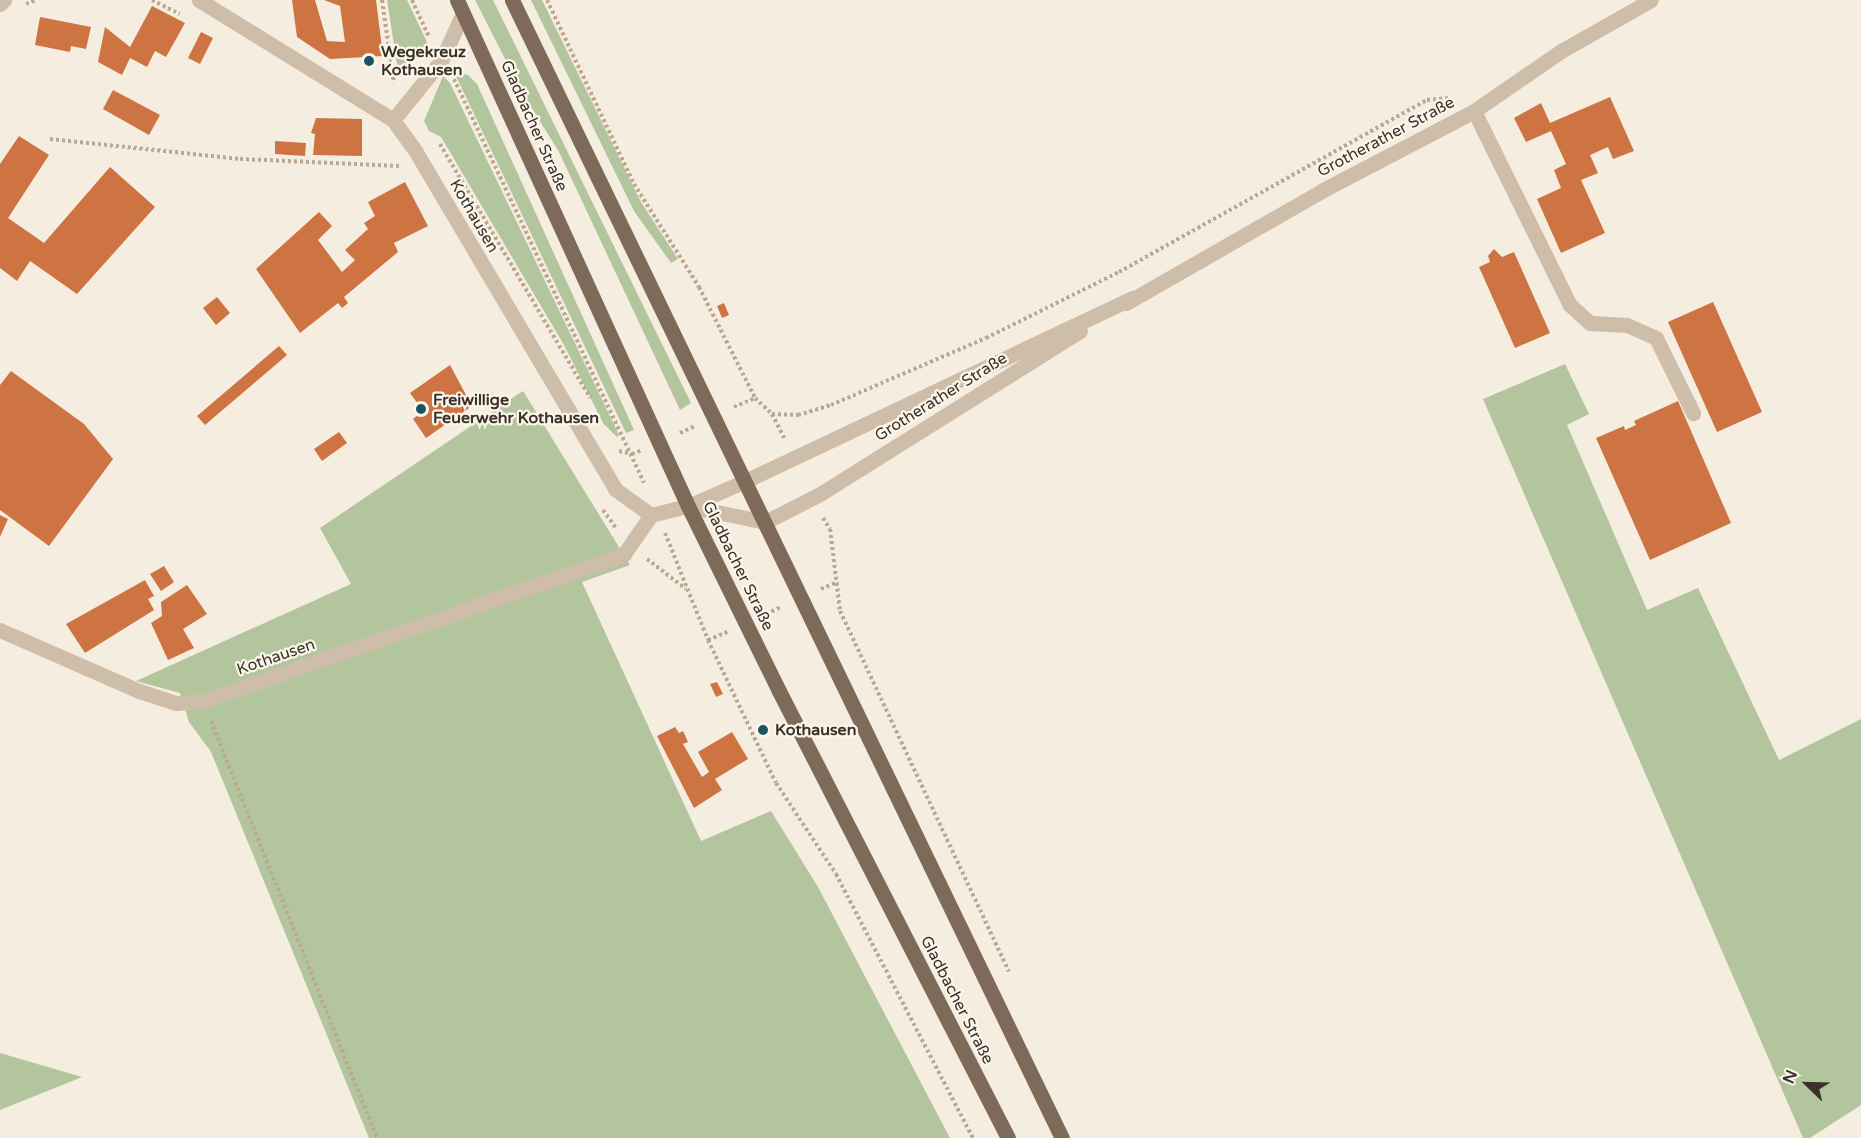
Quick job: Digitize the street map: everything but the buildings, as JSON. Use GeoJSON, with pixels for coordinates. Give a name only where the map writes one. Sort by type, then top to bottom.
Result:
{"type":"FeatureCollection","features":[{"type":"Feature","properties":{"kind":"main road","name":"Gladbacher Straße"},"geometry":{"type":"LineString","coordinates":[[512,0],[1062,1138]]}},
{"type":"Feature","properties":{"kind":"main road","name":"Gladbacher Straße"},"geometry":{"type":"LineString","coordinates":[[460,6],[688,506],[1008,1138]]}},
{"type":"Feature","properties":{"kind":"street"},"geometry":{"type":"LineString","coordinates":[[0,4],[4,0]]}},
{"type":"Feature","properties":{"kind":"street","name":"Kothausen"},"geometry":{"type":"LineString","coordinates":[[199,0],[393,120],[416,152],[615,489],[654,514]]}},
{"type":"Feature","properties":{"kind":"street","name":"Grotherather Straße"},"geometry":{"type":"LineString","coordinates":[[765,522],[813,498],[1133,298],[1323,190],[1474,111],[1561,51],[1650,0]]}},
{"type":"Feature","properties":{"kind":"street"},"geometry":{"type":"LineString","coordinates":[[393,120],[441,61],[460,6]]}},
{"type":"Feature","properties":{"kind":"street"},"geometry":{"type":"LineString","coordinates":[[1474,111],[1570,305],[1590,323],[1627,325],[1656,338],[1694,413]]}},
{"type":"Feature","properties":{"kind":"street","name":"Grotherather Straße"},"geometry":{"type":"LineString","coordinates":[[688,506],[1133,298]]}},
{"type":"Feature","properties":{"kind":"street"},"geometry":{"type":"LineString","coordinates":[[631,547],[654,514],[688,506],[765,522]]}},
{"type":"Feature","properties":{"kind":"street","name":"Kothausen"},"geometry":{"type":"LineString","coordinates":[[0,630],[157,698],[176,703],[203,701],[624,554],[631,547]]}},
{"type":"Feature","properties":{"kind":"path"},"geometry":{"type":"LineString","coordinates":[[152,0],[183,15]]}},
{"type":"Feature","properties":{"kind":"path"},"geometry":{"type":"LineString","coordinates":[[382,0],[394,83],[409,103]]}},
{"type":"Feature","properties":{"kind":"path"},"geometry":{"type":"LineString","coordinates":[[412,0],[441,61],[458,84],[632,454],[612,445]]}},
{"type":"Feature","properties":{"kind":"path"},"geometry":{"type":"LineString","coordinates":[[547,0],[634,183],[699,286],[755,398],[772,414],[798,415],[831,405],[986,338],[1119,272],[1427,100],[1453,97],[1474,111]]}},
{"type":"Feature","properties":{"kind":"path"},"geometry":{"type":"LineString","coordinates":[[433,135],[449,154],[587,389],[594,410]]}},
{"type":"Feature","properties":{"kind":"path"},"geometry":{"type":"LineString","coordinates":[[51,139],[240,159],[408,166],[400,156]]}},
{"type":"Feature","properties":{"kind":"path"},"geometry":{"type":"LineString","coordinates":[[813,498],[830,529],[840,611],[1012,976]]}},
{"type":"Feature","properties":{"kind":"path"},"geometry":{"type":"LineString","coordinates":[[600,505],[631,547],[687,589]]}},
{"type":"Feature","properties":{"kind":"path"},"geometry":{"type":"LineString","coordinates":[[654,514],[708,640],[776,783],[836,874],[973,1138]]}},
{"type":"Feature","properties":{"kind":"path"},"geometry":{"type":"LineString","coordinates":[[708,640],[835,583]]}},
{"type":"Feature","properties":{"kind":"path"},"geometry":{"type":"LineString","coordinates":[[203,701],[377,1138]]}},
{"type":"Feature","properties":{"kind":"green space"},"geometry":{"type":"Polygon","coordinates":[[[387,0],[407,0],[427,42],[423,55],[398,70],[387,0]]]}},
{"type":"Feature","properties":{"kind":"green space"},"geometry":{"type":"Polygon","coordinates":[[[475,0],[493,0],[691,403],[680,410],[559,152],[522,92],[475,0]]]}},
{"type":"Feature","properties":{"kind":"green space"},"geometry":{"type":"Polygon","coordinates":[[[531,0],[542,0],[641,202],[678,259],[671,263],[634,211],[531,0]]]}},
{"type":"Feature","properties":{"kind":"green space"},"geometry":{"type":"Polygon","coordinates":[[[454,72],[468,75],[477,84],[634,430],[626,433],[454,72]]]}},
{"type":"Feature","properties":{"kind":"green space"},"geometry":{"type":"Polygon","coordinates":[[[443,76],[450,83],[619,435],[617,437],[603,423],[564,345],[441,137],[429,131],[424,121],[443,76]]]}},
{"type":"Feature","properties":{"kind":"green space"},"geometry":{"type":"Polygon","coordinates":[[[1565,364],[1589,414],[1567,425],[1647,610],[1698,588],[1779,760],[1861,719],[1861,1105],[1810,1138],[1803,1138],[1483,399],[1565,364]]]}},
{"type":"Feature","properties":{"kind":"green space"},"geometry":{"type":"Polygon","coordinates":[[[523,391],[630,565],[582,582],[701,841],[771,811],[818,887],[950,1138],[369,1138],[211,752],[189,722],[180,693],[136,681],[351,584],[320,528],[523,391]]]}},
{"type":"Feature","properties":{"kind":"green space"},"geometry":{"type":"Polygon","coordinates":[[[0,1053],[82,1077],[0,1110],[0,1053]]]}},
{"type":"Feature","properties":{"kind":"place","name":"Wegekreuz Kothausen"},"geometry":{"type":"Point","coordinates":[369,61]}},
{"type":"Feature","properties":{"kind":"place","name":"Freiwillige Feuerwehr Kothausen"},"geometry":{"type":"Point","coordinates":[421,409]}},
{"type":"Feature","properties":{"kind":"place","name":"Kothausen"},"geometry":{"type":"Point","coordinates":[763,730]}}]}
